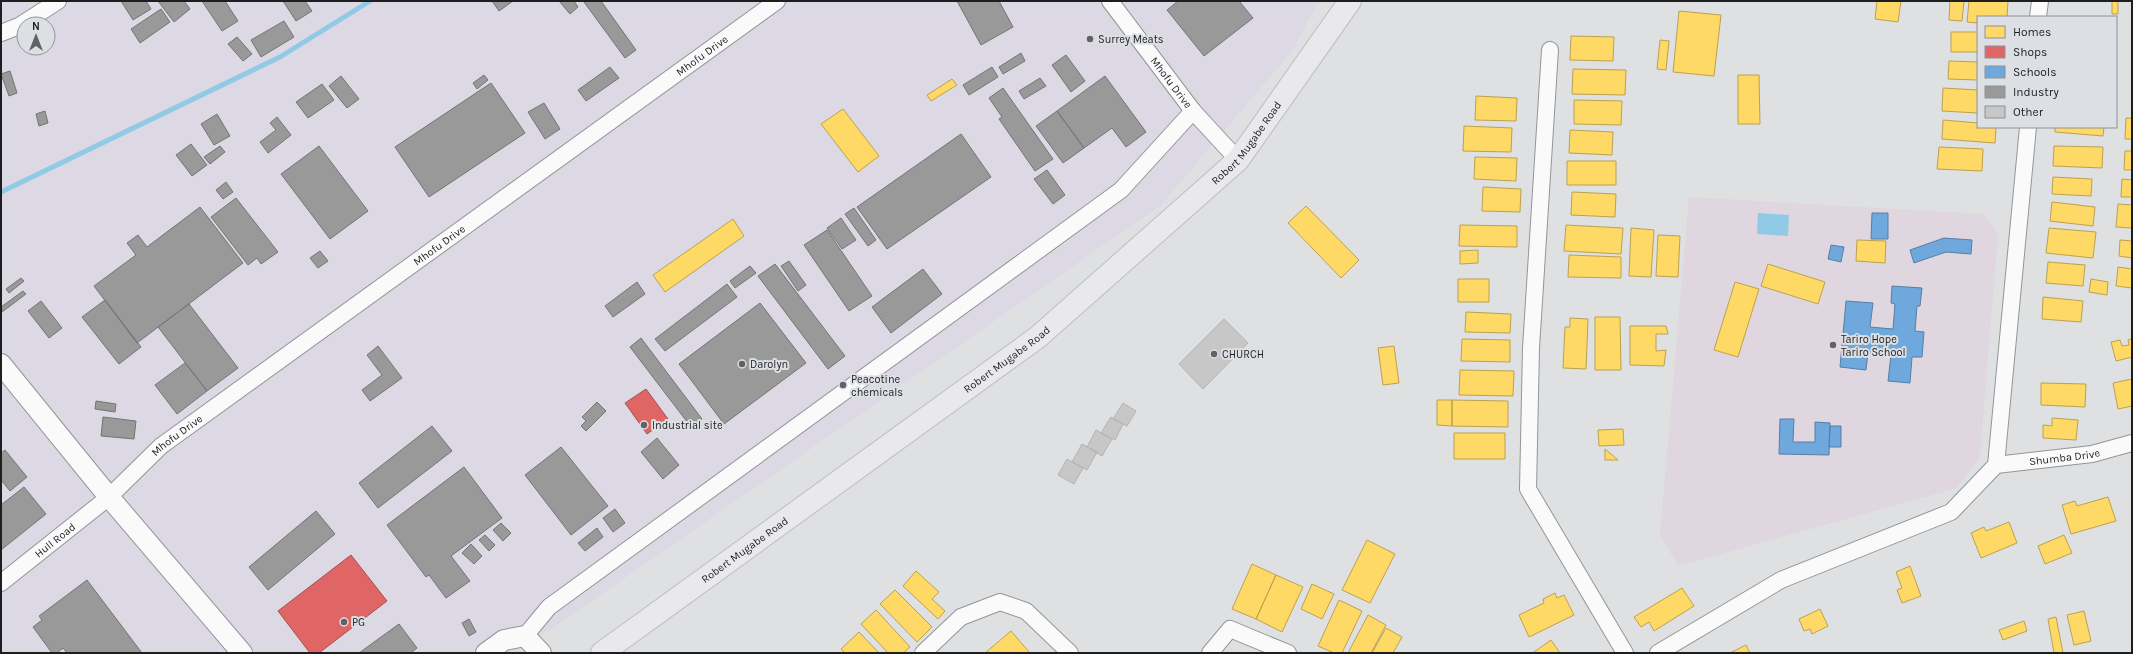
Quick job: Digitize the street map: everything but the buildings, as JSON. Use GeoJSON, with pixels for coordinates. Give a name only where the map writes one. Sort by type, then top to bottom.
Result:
{"type":"FeatureCollection","features":[{"type":"Feature","properties":{"kind":"main road","name":"Robert Mugabe Road"},"geometry":{"type":"LineString","coordinates":[[602,653],[1038,337],[1238,160],[1350,1]]}},
{"type":"Feature","properties":{"kind":"street"},"geometry":{"type":"LineString","coordinates":[[1,33],[19,26],[58,1]]}},
{"type":"Feature","properties":{"kind":"street","name":"Mhofu Drive"},"geometry":{"type":"LineString","coordinates":[[109,496],[161,446],[777,1]]}},
{"type":"Feature","properties":{"kind":"street","name":"Mhofu Drive"},"geometry":{"type":"LineString","coordinates":[[1110,1],[1192,111],[1238,160]]}},
{"type":"Feature","properties":{"kind":"street"},"geometry":{"type":"LineString","coordinates":[[2038,16],[2040,1]]}},
{"type":"Feature","properties":{"kind":"street"},"geometry":{"type":"LineString","coordinates":[[1550,50],[1531,348],[1528,489],[1625,653]]}},
{"type":"Feature","properties":{"kind":"street"},"geometry":{"type":"LineString","coordinates":[[486,653],[504,640],[525,636],[549,607],[1121,190],[1192,111]]}},
{"type":"Feature","properties":{"kind":"street"},"geometry":{"type":"LineString","coordinates":[[1658,653],[1781,580],[1950,512],[1996,466],[2028,128]]}},
{"type":"Feature","properties":{"kind":"street"},"geometry":{"type":"LineString","coordinates":[[1,364],[109,496],[242,653]]}},
{"type":"Feature","properties":{"kind":"street","name":"Shumba Drive"},"geometry":{"type":"LineString","coordinates":[[1996,466],[2092,454],[2132,443]]}},
{"type":"Feature","properties":{"kind":"street","name":"Hull Road"},"geometry":{"type":"LineString","coordinates":[[1,583],[109,496]]}},
{"type":"Feature","properties":{"kind":"street"},"geometry":{"type":"LineString","coordinates":[[924,653],[961,617],[1000,602],[1026,611],[1070,653]]}},
{"type":"Feature","properties":{"kind":"street"},"geometry":{"type":"LineString","coordinates":[[1210,653],[1230,629],[1288,653]]}},
{"type":"Feature","properties":{"kind":"street"},"geometry":{"type":"LineString","coordinates":[[525,636],[541,653]]}},
{"type":"Feature","properties":{"kind":"shaded area"},"geometry":{"type":"Polygon","coordinates":[[[1,1],[1319,1],[1292,51],[1161,205],[517,653],[1,653],[1,1]]]}},
{"type":"Feature","properties":{"kind":"shaded area","name":"Tariro Hope Tariro School"},"geometry":{"type":"Polygon","coordinates":[[[1689,197],[1984,214],[1998,234],[1980,457],[1957,488],[1678,566],[1660,535],[1689,197]]]}},
{"type":"Feature","properties":{"kind":"water"},"geometry":{"type":"Polygon","coordinates":[[[1758,213],[1789,215],[1788,236],[1757,234],[1758,213]]]}},
{"type":"Feature","properties":{"kind":"waterway"},"geometry":{"type":"LineString","coordinates":[[1,192],[280,57],[370,1]]}},
{"type":"Feature","properties":{"kind":"place","name":"Surrey Meats"},"geometry":{"type":"Point","coordinates":[1090,39]}},
{"type":"Feature","properties":{"kind":"place","name":"Tariro Hope Tariro School"},"geometry":{"type":"Point","coordinates":[1833,345]}},
{"type":"Feature","properties":{"kind":"place","name":"CHURCH"},"geometry":{"type":"Point","coordinates":[1214,354]}},
{"type":"Feature","properties":{"kind":"place","name":"Darolyn"},"geometry":{"type":"Point","coordinates":[742,364]}},
{"type":"Feature","properties":{"kind":"place","name":"Peacotine chemicals"},"geometry":{"type":"Point","coordinates":[843,385]}},
{"type":"Feature","properties":{"kind":"place","name":"Industrial site"},"geometry":{"type":"Point","coordinates":[644,425]}},
{"type":"Feature","properties":{"kind":"place","name":"PG"},"geometry":{"type":"Point","coordinates":[344,622]}}]}
